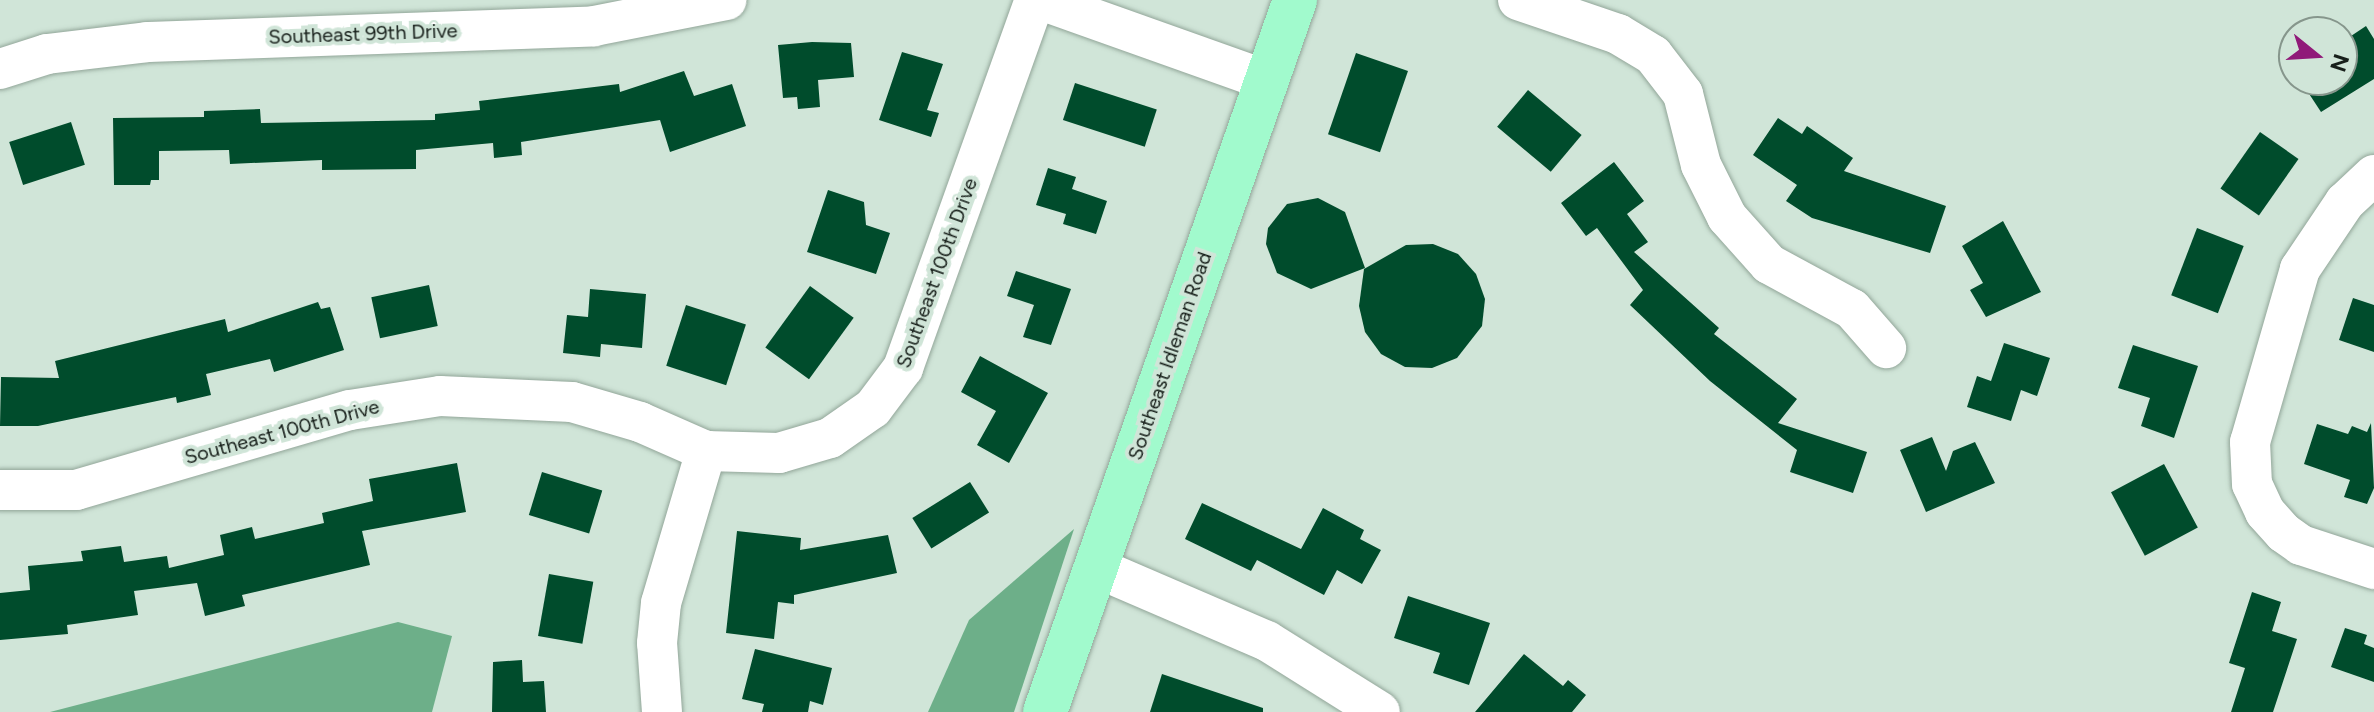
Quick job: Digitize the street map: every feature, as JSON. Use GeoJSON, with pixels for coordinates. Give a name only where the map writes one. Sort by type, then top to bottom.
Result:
{"type":"FeatureCollection","features":[{"type":"Feature","properties":{"kind":"main road","name":"Southeast Idleman Road"},"geometry":{"type":"LineString","coordinates":[[1045,712],[1295,0]]}},
{"type":"Feature","properties":{"kind":"street","name":"Southeast 99th Drive"},"geometry":{"type":"LineString","coordinates":[[0,69],[47,54],[147,42],[479,14],[594,26],[726,0]]}},
{"type":"Feature","properties":{"kind":"street","name":"Southeast 100th Drive"},"geometry":{"type":"LineString","coordinates":[[0,490],[76,490],[350,410],[440,396],[572,402],[640,422],[706,451],[804,448],[852,426],[890,389],[912,347],[1035,0]]}},
{"type":"Feature","properties":{"kind":"street"},"geometry":{"type":"LineString","coordinates":[[1041,0],[1266,80]]}},
{"type":"Feature","properties":{"kind":"street"},"geometry":{"type":"LineString","coordinates":[[1518,0],[1618,34],[1653,55],[1683,94],[1701,165],[1727,217],[1769,264],[1852,309],[1886,348]]}},
{"type":"Feature","properties":{"kind":"street"},"geometry":{"type":"LineString","coordinates":[[2374,175],[2345,202],[2300,269],[2250,442],[2252,484],[2265,512],[2284,533],[2301,545],[2374,569]]}},
{"type":"Feature","properties":{"kind":"street"},"geometry":{"type":"LineString","coordinates":[[662,712],[657,643],[661,603],[706,451]]}},
{"type":"Feature","properties":{"kind":"street"},"geometry":{"type":"LineString","coordinates":[[1095,567],[1267,641],[1380,712]]}},
{"type":"Feature","properties":{"kind":"green space"},"geometry":{"type":"Polygon","coordinates":[[[1074,529],[1014,712],[928,712],[969,620],[1074,529]]]}},
{"type":"Feature","properties":{"kind":"green space"},"geometry":{"type":"Polygon","coordinates":[[[398,622],[452,636],[432,712],[50,712],[398,622]]]}},
{"type":"Feature","properties":{"kind":"building"},"geometry":{"type":"Polygon","coordinates":[[[2366,26],[2374,39],[2374,79],[2358,89],[2358,31],[2366,26]]]}},
{"type":"Feature","properties":{"kind":"building"},"geometry":{"type":"Polygon","coordinates":[[[851,43],[854,77],[818,80],[820,107],[798,109],[797,97],[783,98],[778,45],[851,43]]]}},
{"type":"Feature","properties":{"kind":"building"},"geometry":{"type":"Polygon","coordinates":[[[902,52],[943,64],[927,110],[939,113],[931,137],[879,120],[902,52]]]}},
{"type":"Feature","properties":{"kind":"building"},"geometry":{"type":"Polygon","coordinates":[[[1356,53],[1408,71],[1380,152],[1328,134],[1356,53]]]}},
{"type":"Feature","properties":{"kind":"building"},"geometry":{"type":"Polygon","coordinates":[[[684,71],[694,96],[732,84],[746,126],[670,152],[660,120],[521,142],[522,155],[494,158],[493,143],[416,150],[416,169],[322,170],[322,160],[230,164],[229,150],[159,151],[159,180],[151,180],[150,185],[114,185],[113,118],[204,117],[204,111],[260,109],[261,123],[435,120],[435,114],[480,110],[479,101],[619,84],[620,92],[684,71]]]}},
{"type":"Feature","properties":{"kind":"building"},"geometry":{"type":"Polygon","coordinates":[[[1075,83],[1157,110],[1145,147],[1063,120],[1075,83]]]}},
{"type":"Feature","properties":{"kind":"building"},"geometry":{"type":"Polygon","coordinates":[[[1528,90],[1582,135],[1551,172],[1497,127],[1528,90]]]}},
{"type":"Feature","properties":{"kind":"building"},"geometry":{"type":"Polygon","coordinates":[[[2310,96],[2347,96],[2321,112],[2310,96]]]}},
{"type":"Feature","properties":{"kind":"building"},"geometry":{"type":"Polygon","coordinates":[[[1778,118],[1802,134],[1807,126],[1853,158],[1844,171],[1946,206],[1930,253],[1812,218],[1786,201],[1797,185],[1753,155],[1778,118]]]}},
{"type":"Feature","properties":{"kind":"building"},"geometry":{"type":"Polygon","coordinates":[[[71,122],[85,165],[23,185],[9,142],[71,122]]]}},
{"type":"Feature","properties":{"kind":"building"},"geometry":{"type":"Polygon","coordinates":[[[2260,132],[2299,159],[2259,215],[2220,189],[2260,132]]]}},
{"type":"Feature","properties":{"kind":"building"},"geometry":{"type":"Polygon","coordinates":[[[1614,162],[1644,201],[1627,214],[1648,242],[1634,252],[1719,328],[1714,334],[1797,399],[1778,423],[1867,452],[1853,493],[1790,472],[1797,450],[1710,381],[1630,305],[1643,290],[1597,228],[1586,236],[1561,203],[1614,162]]]}},
{"type":"Feature","properties":{"kind":"building"},"geometry":{"type":"Polygon","coordinates":[[[1048,168],[1076,177],[1072,189],[1107,201],[1096,234],[1063,224],[1066,214],[1036,205],[1048,168]]]}},
{"type":"Feature","properties":{"kind":"building"},"geometry":{"type":"Polygon","coordinates":[[[828,190],[864,202],[866,225],[890,233],[876,274],[807,252],[828,190]]]}},
{"type":"Feature","properties":{"kind":"building"},"geometry":{"type":"Polygon","coordinates":[[[1318,198],[1345,212],[1365,268],[1311,289],[1277,273],[1266,244],[1268,228],[1287,204],[1318,198]]]}},
{"type":"Feature","properties":{"kind":"building"},"geometry":{"type":"Polygon","coordinates":[[[2003,221],[2041,292],[1986,317],[1970,290],[1983,283],[1962,246],[2003,221]]]}},
{"type":"Feature","properties":{"kind":"building"},"geometry":{"type":"Polygon","coordinates":[[[2197,228],[2244,246],[2218,313],[2171,295],[2197,228]]]}},
{"type":"Feature","properties":{"kind":"building"},"geometry":{"type":"Polygon","coordinates":[[[1433,244],[1458,254],[1476,274],[1485,299],[1482,326],[1457,358],[1432,368],[1405,367],[1381,354],[1365,332],[1359,306],[1364,269],[1406,245],[1433,244]]]}},
{"type":"Feature","properties":{"kind":"building"},"geometry":{"type":"Polygon","coordinates":[[[1016,271],[1071,289],[1051,345],[1023,337],[1034,305],[1007,296],[1016,271]]]}},
{"type":"Feature","properties":{"kind":"building"},"geometry":{"type":"Polygon","coordinates":[[[429,285],[438,326],[380,338],[371,297],[429,285]]]}},
{"type":"Feature","properties":{"kind":"building"},"geometry":{"type":"Polygon","coordinates":[[[810,286],[854,318],[809,379],[765,347],[810,286]]]}},
{"type":"Feature","properties":{"kind":"building"},"geometry":{"type":"Polygon","coordinates":[[[590,289],[646,294],[642,348],[601,344],[600,357],[563,353],[567,315],[588,317],[590,289]]]}},
{"type":"Feature","properties":{"kind":"building"},"geometry":{"type":"Polygon","coordinates":[[[2353,298],[2374,305],[2374,352],[2339,340],[2353,298]]]}},
{"type":"Feature","properties":{"kind":"building"},"geometry":{"type":"Polygon","coordinates":[[[318,302],[321,309],[330,307],[344,350],[274,372],[270,359],[206,374],[211,395],[177,403],[176,397],[38,426],[0,426],[1,377],[59,378],[55,361],[225,319],[228,332],[318,302]]]}},
{"type":"Feature","properties":{"kind":"building"},"geometry":{"type":"Polygon","coordinates":[[[686,305],[746,324],[726,385],[666,366],[686,305]]]}},
{"type":"Feature","properties":{"kind":"building"},"geometry":{"type":"Polygon","coordinates":[[[2004,343],[2050,358],[2037,396],[2021,390],[2011,421],[1967,407],[1977,376],[1991,381],[2004,343]]]}},
{"type":"Feature","properties":{"kind":"building"},"geometry":{"type":"Polygon","coordinates":[[[2133,345],[2198,366],[2174,438],[2141,426],[2150,398],[2118,388],[2133,345]]]}},
{"type":"Feature","properties":{"kind":"building"},"geometry":{"type":"Polygon","coordinates":[[[980,356],[1048,393],[1009,463],[977,445],[996,411],[961,392],[980,356]]]}},
{"type":"Feature","properties":{"kind":"building"},"geometry":{"type":"Polygon","coordinates":[[[2371,423],[2374,488],[2367,504],[2344,497],[2350,480],[2304,464],[2317,424],[2348,434],[2352,426],[2367,432],[2371,423]]]}},
{"type":"Feature","properties":{"kind":"building"},"geometry":{"type":"Polygon","coordinates":[[[1932,437],[1946,471],[1953,451],[1975,442],[1995,483],[1926,512],[1900,450],[1932,437]]]}},
{"type":"Feature","properties":{"kind":"building"},"geometry":{"type":"Polygon","coordinates":[[[457,463],[466,512],[362,531],[370,565],[242,595],[245,606],[205,616],[197,583],[134,591],[138,615],[67,625],[68,634],[0,640],[0,593],[30,590],[28,566],[83,561],[81,551],[121,546],[124,562],[167,556],[169,568],[224,555],[220,535],[252,527],[255,539],[324,523],[322,513],[373,501],[369,479],[457,463]]]}},
{"type":"Feature","properties":{"kind":"building"},"geometry":{"type":"Polygon","coordinates":[[[2164,464],[2198,528],[2145,556],[2111,492],[2164,464]]]}},
{"type":"Feature","properties":{"kind":"building"},"geometry":{"type":"Polygon","coordinates":[[[542,472],[602,490],[589,533],[529,515],[542,472]]]}},
{"type":"Feature","properties":{"kind":"building"},"geometry":{"type":"Polygon","coordinates":[[[970,482],[989,513],[931,549],[912,518],[970,482]]]}},
{"type":"Feature","properties":{"kind":"building"},"geometry":{"type":"Polygon","coordinates":[[[1202,503],[1301,549],[1323,508],[1364,530],[1360,539],[1381,550],[1362,584],[1337,570],[1324,595],[1257,560],[1251,571],[1185,539],[1202,503]]]}},
{"type":"Feature","properties":{"kind":"building"},"geometry":{"type":"Polygon","coordinates":[[[737,531],[801,538],[800,550],[888,535],[897,573],[794,595],[794,604],[778,602],[774,639],[726,633],[737,531]]]}},
{"type":"Feature","properties":{"kind":"building"},"geometry":{"type":"Polygon","coordinates":[[[549,574],[593,582],[582,644],[538,636],[549,574]]]}},
{"type":"Feature","properties":{"kind":"building"},"geometry":{"type":"Polygon","coordinates":[[[2252,592],[2281,602],[2272,631],[2297,639],[2273,712],[2231,712],[2245,668],[2229,663],[2252,592]]]}},
{"type":"Feature","properties":{"kind":"building"},"geometry":{"type":"Polygon","coordinates":[[[1408,596],[1490,623],[1469,685],[1433,673],[1440,653],[1394,638],[1408,596]]]}},
{"type":"Feature","properties":{"kind":"building"},"geometry":{"type":"Polygon","coordinates":[[[2345,628],[2367,635],[2364,644],[2374,648],[2374,682],[2331,667],[2345,628]]]}},
{"type":"Feature","properties":{"kind":"building"},"geometry":{"type":"Polygon","coordinates":[[[755,649],[832,668],[823,705],[810,701],[808,712],[762,712],[764,704],[742,699],[755,649]]]}},
{"type":"Feature","properties":{"kind":"building"},"geometry":{"type":"Polygon","coordinates":[[[1524,654],[1563,686],[1568,680],[1586,695],[1572,712],[1475,712],[1524,654]]]}},
{"type":"Feature","properties":{"kind":"building"},"geometry":{"type":"Polygon","coordinates":[[[522,660],[523,682],[544,681],[546,712],[492,712],[493,662],[522,660]]]}},
{"type":"Feature","properties":{"kind":"building"},"geometry":{"type":"Polygon","coordinates":[[[1162,674],[1263,708],[1263,712],[1150,712],[1162,674]]]}}]}
